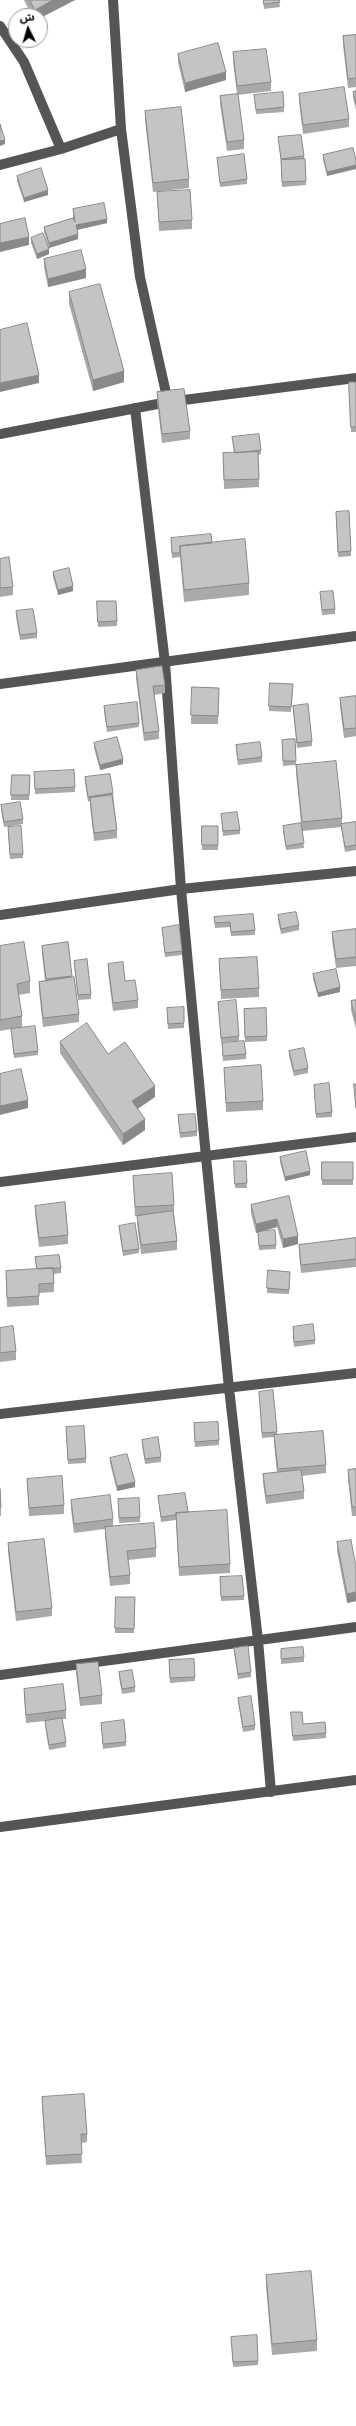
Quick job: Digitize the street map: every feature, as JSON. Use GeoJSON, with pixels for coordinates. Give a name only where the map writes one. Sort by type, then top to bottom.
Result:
{"type":"FeatureCollection","features":[{"type":"Feature","properties":{"kind":"street"},"geometry":{"type":"LineString","coordinates":[[113,0],[121,129],[140,277],[168,402]]}},
{"type":"Feature","properties":{"kind":"street"},"geometry":{"type":"LineString","coordinates":[[0,26],[24,62],[61,149]]}},
{"type":"Feature","properties":{"kind":"street"},"geometry":{"type":"LineString","coordinates":[[0,165],[61,149],[121,129]]}},
{"type":"Feature","properties":{"kind":"street"},"geometry":{"type":"LineString","coordinates":[[0,434],[168,402],[356,378]]}},
{"type":"Feature","properties":{"kind":"street"},"geometry":{"type":"LineString","coordinates":[[135,408],[165,662],[182,889],[206,1157],[229,1388],[258,1640],[271,1792]]}},
{"type":"Feature","properties":{"kind":"street"},"geometry":{"type":"LineString","coordinates":[[0,684],[356,636]]}},
{"type":"Feature","properties":{"kind":"street"},"geometry":{"type":"LineString","coordinates":[[0,915],[182,889],[356,870]]}},
{"type":"Feature","properties":{"kind":"street"},"geometry":{"type":"LineString","coordinates":[[0,1182],[356,1137]]}},
{"type":"Feature","properties":{"kind":"street"},"geometry":{"type":"LineString","coordinates":[[0,1414],[356,1373]]}},
{"type":"Feature","properties":{"kind":"street"},"geometry":{"type":"LineString","coordinates":[[0,1674],[356,1627]]}},
{"type":"Feature","properties":{"kind":"street"},"geometry":{"type":"LineString","coordinates":[[0,1827],[356,1780]]}},
{"type":"Feature","properties":{"kind":"building"},"geometry":{"type":"Polygon","coordinates":[[[30,0],[53,0],[39,8],[34,8],[30,0]]]}},
{"type":"Feature","properties":{"kind":"building"},"geometry":{"type":"Polygon","coordinates":[[[264,0],[279,0],[280,2],[264,4],[264,0]]]}},
{"type":"Feature","properties":{"kind":"building"},"geometry":{"type":"Polygon","coordinates":[[[356,35],[356,78],[348,79],[343,36],[356,35]]]}},
{"type":"Feature","properties":{"kind":"building"},"geometry":{"type":"Polygon","coordinates":[[[218,43],[226,72],[185,83],[178,54],[218,43]]]}},
{"type":"Feature","properties":{"kind":"building"},"geometry":{"type":"Polygon","coordinates":[[[266,49],[271,82],[237,86],[233,52],[266,49]]]}},
{"type":"Feature","properties":{"kind":"building"},"geometry":{"type":"Polygon","coordinates":[[[344,87],[349,119],[303,125],[299,94],[344,87]]]}},
{"type":"Feature","properties":{"kind":"building"},"geometry":{"type":"Polygon","coordinates":[[[356,91],[356,105],[353,92],[356,91]]]}},
{"type":"Feature","properties":{"kind":"building"},"geometry":{"type":"Polygon","coordinates":[[[283,92],[284,107],[256,110],[254,95],[283,92]]]}},
{"type":"Feature","properties":{"kind":"building"},"geometry":{"type":"Polygon","coordinates":[[[238,94],[244,140],[227,142],[220,96],[238,94]]]}},
{"type":"Feature","properties":{"kind":"building"},"geometry":{"type":"Polygon","coordinates":[[[181,107],[189,179],[153,183],[145,111],[181,107]]]}},
{"type":"Feature","properties":{"kind":"building"},"geometry":{"type":"Polygon","coordinates":[[[0,124],[5,140],[0,141],[0,124]]]}},
{"type":"Feature","properties":{"kind":"building"},"geometry":{"type":"Polygon","coordinates":[[[301,135],[304,156],[281,159],[278,137],[301,135]]]}},
{"type":"Feature","properties":{"kind":"building"},"geometry":{"type":"Polygon","coordinates":[[[353,148],[356,165],[327,172],[323,155],[353,148]]]}},
{"type":"Feature","properties":{"kind":"building"},"geometry":{"type":"Polygon","coordinates":[[[244,154],[247,179],[220,183],[217,158],[244,154]]]}},
{"type":"Feature","properties":{"kind":"building"},"geometry":{"type":"Polygon","coordinates":[[[305,159],[306,181],[282,182],[281,160],[305,159]]]}},
{"type":"Feature","properties":{"kind":"building"},"geometry":{"type":"Polygon","coordinates":[[[41,168],[48,190],[24,198],[17,176],[41,168]]]}},
{"type":"Feature","properties":{"kind":"building"},"geometry":{"type":"Polygon","coordinates":[[[190,190],[192,220],[159,222],[157,192],[190,190]]]}},
{"type":"Feature","properties":{"kind":"building"},"geometry":{"type":"Polygon","coordinates":[[[104,203],[107,219],[76,225],[78,234],[49,243],[44,227],[73,218],[75,222],[73,209],[104,203]]]}},
{"type":"Feature","properties":{"kind":"building"},"geometry":{"type":"Polygon","coordinates":[[[25,218],[29,237],[0,243],[0,224],[25,218]]]}},
{"type":"Feature","properties":{"kind":"building"},"geometry":{"type":"Polygon","coordinates":[[[43,233],[49,249],[37,254],[31,238],[43,233]]]}},
{"type":"Feature","properties":{"kind":"building"},"geometry":{"type":"Polygon","coordinates":[[[81,250],[86,269],[48,279],[44,259],[81,250]]]}},
{"type":"Feature","properties":{"kind":"building"},"geometry":{"type":"Polygon","coordinates":[[[100,284],[124,371],[93,380],[69,292],[100,284]]]}},
{"type":"Feature","properties":{"kind":"building"},"geometry":{"type":"Polygon","coordinates":[[[27,323],[39,375],[0,383],[0,330],[27,323]]]}},
{"type":"Feature","properties":{"kind":"building"},"geometry":{"type":"Polygon","coordinates":[[[349,382],[356,382],[356,427],[351,427],[349,382]]]}},
{"type":"Feature","properties":{"kind":"building"},"geometry":{"type":"Polygon","coordinates":[[[184,389],[190,431],[162,434],[157,392],[184,389]]]}},
{"type":"Feature","properties":{"kind":"building"},"geometry":{"type":"Polygon","coordinates":[[[259,434],[261,450],[235,453],[232,437],[259,434]]]}},
{"type":"Feature","properties":{"kind":"building"},"geometry":{"type":"Polygon","coordinates":[[[258,452],[259,479],[224,480],[223,453],[258,452]]]}},
{"type":"Feature","properties":{"kind":"building"},"geometry":{"type":"Polygon","coordinates":[[[349,511],[351,551],[338,552],[336,512],[349,511]]]}},
{"type":"Feature","properties":{"kind":"building"},"geometry":{"type":"Polygon","coordinates":[[[211,534],[212,543],[180,546],[180,553],[172,553],[171,538],[211,534]]]}},
{"type":"Feature","properties":{"kind":"building"},"geometry":{"type":"Polygon","coordinates":[[[245,539],[249,583],[184,590],[180,546],[245,539]]]}},
{"type":"Feature","properties":{"kind":"building"},"geometry":{"type":"Polygon","coordinates":[[[9,557],[13,587],[0,588],[0,559],[9,557]]]}},
{"type":"Feature","properties":{"kind":"building"},"geometry":{"type":"Polygon","coordinates":[[[69,568],[73,586],[58,590],[53,572],[69,568]]]}},
{"type":"Feature","properties":{"kind":"building"},"geometry":{"type":"Polygon","coordinates":[[[333,591],[335,609],[322,610],[320,592],[333,591]]]}},
{"type":"Feature","properties":{"kind":"building"},"geometry":{"type":"Polygon","coordinates":[[[97,601],[116,601],[117,621],[98,622],[97,601]]]}},
{"type":"Feature","properties":{"kind":"building"},"geometry":{"type":"Polygon","coordinates":[[[33,609],[37,633],[20,635],[16,611],[33,609]]]}},
{"type":"Feature","properties":{"kind":"building"},"geometry":{"type":"Polygon","coordinates":[[[162,666],[165,685],[153,686],[159,731],[144,733],[136,670],[162,666]]]}},
{"type":"Feature","properties":{"kind":"building"},"geometry":{"type":"Polygon","coordinates":[[[270,683],[293,684],[291,707],[269,706],[270,683]]]}},
{"type":"Feature","properties":{"kind":"building"},"geometry":{"type":"Polygon","coordinates":[[[192,687],[219,688],[218,716],[191,715],[192,687]]]}},
{"type":"Feature","properties":{"kind":"building"},"geometry":{"type":"Polygon","coordinates":[[[356,696],[356,728],[344,729],[340,698],[356,696]]]}},
{"type":"Feature","properties":{"kind":"building"},"geometry":{"type":"Polygon","coordinates":[[[137,702],[139,723],[107,727],[104,706],[137,702]]]}},
{"type":"Feature","properties":{"kind":"building"},"geometry":{"type":"Polygon","coordinates":[[[308,704],[312,741],[297,743],[293,706],[308,704]]]}},
{"type":"Feature","properties":{"kind":"building"},"geometry":{"type":"Polygon","coordinates":[[[117,737],[123,759],[100,765],[94,743],[117,737]]]}},
{"type":"Feature","properties":{"kind":"building"},"geometry":{"type":"Polygon","coordinates":[[[295,739],[296,761],[283,761],[282,740],[295,739]]]}},
{"type":"Feature","properties":{"kind":"building"},"geometry":{"type":"Polygon","coordinates":[[[260,742],[262,757],[238,760],[236,745],[260,742]]]}},
{"type":"Feature","properties":{"kind":"building"},"geometry":{"type":"Polygon","coordinates":[[[336,761],[342,818],[302,822],[296,765],[336,761]]]}},
{"type":"Feature","properties":{"kind":"building"},"geometry":{"type":"Polygon","coordinates":[[[74,770],[75,787],[35,789],[34,772],[74,770]]]}},
{"type":"Feature","properties":{"kind":"building"},"geometry":{"type":"Polygon","coordinates":[[[110,774],[113,793],[88,797],[85,777],[110,774]]]}},
{"type":"Feature","properties":{"kind":"building"},"geometry":{"type":"Polygon","coordinates":[[[12,775],[30,775],[29,795],[11,795],[12,775]]]}},
{"type":"Feature","properties":{"kind":"building"},"geometry":{"type":"Polygon","coordinates":[[[112,795],[117,830],[94,833],[90,798],[112,795]]]}},
{"type":"Feature","properties":{"kind":"building"},"geometry":{"type":"Polygon","coordinates":[[[20,802],[23,819],[4,822],[1,805],[20,802]]]}},
{"type":"Feature","properties":{"kind":"building"},"geometry":{"type":"Polygon","coordinates":[[[237,812],[240,830],[223,831],[221,814],[237,812]]]}},
{"type":"Feature","properties":{"kind":"building"},"geometry":{"type":"Polygon","coordinates":[[[356,822],[356,845],[345,847],[341,824],[356,822]]]}},
{"type":"Feature","properties":{"kind":"building"},"geometry":{"type":"Polygon","coordinates":[[[301,823],[304,843],[286,846],[283,826],[301,823]]]}},
{"type":"Feature","properties":{"kind":"building"},"geometry":{"type":"Polygon","coordinates":[[[21,826],[23,854],[10,854],[8,827],[21,826]]]}},
{"type":"Feature","properties":{"kind":"building"},"geometry":{"type":"Polygon","coordinates":[[[202,826],[218,826],[218,845],[202,845],[202,826]]]}},
{"type":"Feature","properties":{"kind":"building"},"geometry":{"type":"Polygon","coordinates":[[[296,912],[299,925],[281,929],[278,915],[296,912]]]}},
{"type":"Feature","properties":{"kind":"building"},"geometry":{"type":"Polygon","coordinates":[[[253,914],[255,930],[231,932],[230,922],[215,923],[214,917],[253,914]]]}},
{"type":"Feature","properties":{"kind":"building"},"geometry":{"type":"Polygon","coordinates":[[[179,925],[182,951],[165,953],[162,928],[179,925]]]}},
{"type":"Feature","properties":{"kind":"building"},"geometry":{"type":"Polygon","coordinates":[[[356,929],[356,957],[336,959],[332,932],[356,929]]]}},
{"type":"Feature","properties":{"kind":"building"},"geometry":{"type":"Polygon","coordinates":[[[24,942],[30,981],[17,984],[22,1016],[0,1020],[0,946],[24,942]]]}},
{"type":"Feature","properties":{"kind":"building"},"geometry":{"type":"Polygon","coordinates":[[[68,942],[72,976],[46,979],[42,946],[68,942]]]}},
{"type":"Feature","properties":{"kind":"building"},"geometry":{"type":"Polygon","coordinates":[[[257,957],[259,988],[221,990],[219,959],[257,957]]]}},
{"type":"Feature","properties":{"kind":"building"},"geometry":{"type":"Polygon","coordinates":[[[87,959],[91,994],[78,995],[74,961],[87,959]]]}},
{"type":"Feature","properties":{"kind":"building"},"geometry":{"type":"Polygon","coordinates":[[[123,962],[125,981],[135,980],[138,1000],[113,1003],[108,964],[123,962]]]}},
{"type":"Feature","properties":{"kind":"building"},"geometry":{"type":"Polygon","coordinates":[[[336,969],[340,987],[318,993],[313,974],[336,969]]]}},
{"type":"Feature","properties":{"kind":"building"},"geometry":{"type":"Polygon","coordinates":[[[74,977],[79,1014],[43,1018],[39,982],[74,977]]]}},
{"type":"Feature","properties":{"kind":"building"},"geometry":{"type":"Polygon","coordinates":[[[236,1000],[239,1036],[221,1038],[218,1002],[236,1000]]]}},
{"type":"Feature","properties":{"kind":"building"},"geometry":{"type":"Polygon","coordinates":[[[356,1000],[356,1021],[351,1001],[356,1000]]]}},
{"type":"Feature","properties":{"kind":"building"},"geometry":{"type":"Polygon","coordinates":[[[184,1007],[184,1023],[168,1024],[167,1008],[184,1007]]]}},
{"type":"Feature","properties":{"kind":"building"},"geometry":{"type":"Polygon","coordinates":[[[266,1008],[267,1036],[245,1037],[244,1009],[266,1008]]]}},
{"type":"Feature","properties":{"kind":"building"},"geometry":{"type":"Polygon","coordinates":[[[87,1023],[108,1054],[125,1042],[155,1086],[132,1101],[145,1119],[123,1134],[60,1042],[87,1023]]]}},
{"type":"Feature","properties":{"kind":"building"},"geometry":{"type":"Polygon","coordinates":[[[35,1026],[38,1051],[14,1054],[11,1029],[35,1026]]]}},
{"type":"Feature","properties":{"kind":"building"},"geometry":{"type":"Polygon","coordinates":[[[244,1041],[246,1054],[223,1056],[222,1043],[244,1041]]]}},
{"type":"Feature","properties":{"kind":"building"},"geometry":{"type":"Polygon","coordinates":[[[304,1048],[308,1068],[294,1071],[289,1051],[304,1048]]]}},
{"type":"Feature","properties":{"kind":"building"},"geometry":{"type":"Polygon","coordinates":[[[261,1065],[263,1101],[226,1103],[224,1068],[261,1065]]]}},
{"type":"Feature","properties":{"kind":"building"},"geometry":{"type":"Polygon","coordinates":[[[21,1069],[28,1100],[0,1106],[0,1074],[21,1069]]]}},
{"type":"Feature","properties":{"kind":"building"},"geometry":{"type":"Polygon","coordinates":[[[329,1083],[332,1112],[316,1114],[314,1085],[329,1083]]]}},
{"type":"Feature","properties":{"kind":"building"},"geometry":{"type":"Polygon","coordinates":[[[354,1084],[356,1084],[356,1108],[354,1084]]]}},
{"type":"Feature","properties":{"kind":"building"},"geometry":{"type":"Polygon","coordinates":[[[195,1114],[197,1131],[180,1133],[178,1115],[195,1114]]]}},
{"type":"Feature","properties":{"kind":"building"},"geometry":{"type":"Polygon","coordinates":[[[306,1151],[310,1171],[285,1177],[280,1157],[306,1151]]]}},
{"type":"Feature","properties":{"kind":"building"},"geometry":{"type":"Polygon","coordinates":[[[234,1161],[246,1161],[247,1183],[235,1184],[234,1161]]]}},
{"type":"Feature","properties":{"kind":"building"},"geometry":{"type":"Polygon","coordinates":[[[322,1162],[353,1162],[353,1180],[322,1180],[322,1162]]]}},
{"type":"Feature","properties":{"kind":"building"},"geometry":{"type":"Polygon","coordinates":[[[172,1173],[174,1205],[135,1207],[133,1176],[172,1173]]]}},
{"type":"Feature","properties":{"kind":"building"},"geometry":{"type":"Polygon","coordinates":[[[289,1196],[298,1236],[283,1239],[277,1219],[256,1224],[251,1205],[289,1196]]]}},
{"type":"Feature","properties":{"kind":"building"},"geometry":{"type":"Polygon","coordinates":[[[65,1202],[68,1235],[39,1238],[35,1206],[65,1202]]]}},
{"type":"Feature","properties":{"kind":"building"},"geometry":{"type":"Polygon","coordinates":[[[173,1211],[177,1241],[141,1245],[137,1216],[173,1211]]]}},
{"type":"Feature","properties":{"kind":"building"},"geometry":{"type":"Polygon","coordinates":[[[135,1223],[139,1249],[123,1251],[119,1226],[135,1223]]]}},
{"type":"Feature","properties":{"kind":"building"},"geometry":{"type":"Polygon","coordinates":[[[275,1230],[276,1245],[259,1246],[258,1232],[275,1230]]]}},
{"type":"Feature","properties":{"kind":"building"},"geometry":{"type":"Polygon","coordinates":[[[356,1238],[356,1259],[301,1265],[299,1245],[356,1238]]]}},
{"type":"Feature","properties":{"kind":"building"},"geometry":{"type":"Polygon","coordinates":[[[59,1255],[61,1268],[37,1269],[35,1257],[59,1255]]]}},
{"type":"Feature","properties":{"kind":"building"},"geometry":{"type":"Polygon","coordinates":[[[53,1268],[54,1283],[39,1284],[39,1296],[7,1298],[6,1271],[53,1268]]]}},
{"type":"Feature","properties":{"kind":"building"},"geometry":{"type":"Polygon","coordinates":[[[268,1270],[290,1272],[289,1290],[267,1288],[268,1270]]]}},
{"type":"Feature","properties":{"kind":"building"},"geometry":{"type":"Polygon","coordinates":[[[313,1324],[315,1340],[294,1342],[293,1327],[313,1324]]]}},
{"type":"Feature","properties":{"kind":"building"},"geometry":{"type":"Polygon","coordinates":[[[13,1326],[16,1351],[0,1353],[0,1328],[13,1326]]]}},
{"type":"Feature","properties":{"kind":"building"},"geometry":{"type":"Polygon","coordinates":[[[273,1390],[277,1432],[262,1433],[259,1392],[273,1390]]]}},
{"type":"Feature","properties":{"kind":"building"},"geometry":{"type":"Polygon","coordinates":[[[218,1422],[219,1440],[195,1442],[194,1423],[218,1422]]]}},
{"type":"Feature","properties":{"kind":"building"},"geometry":{"type":"Polygon","coordinates":[[[84,1426],[86,1458],[68,1460],[66,1427],[84,1426]]]}},
{"type":"Feature","properties":{"kind":"building"},"geometry":{"type":"Polygon","coordinates":[[[323,1431],[326,1465],[278,1469],[274,1435],[323,1431]]]}},
{"type":"Feature","properties":{"kind":"building"},"geometry":{"type":"Polygon","coordinates":[[[158,1437],[161,1457],[145,1459],[142,1440],[158,1437]]]}},
{"type":"Feature","properties":{"kind":"building"},"geometry":{"type":"Polygon","coordinates":[[[127,1454],[135,1482],[117,1486],[110,1458],[127,1454]]]}},
{"type":"Feature","properties":{"kind":"building"},"geometry":{"type":"Polygon","coordinates":[[[356,1469],[356,1507],[352,1507],[348,1470],[356,1469]]]}},
{"type":"Feature","properties":{"kind":"building"},"geometry":{"type":"Polygon","coordinates":[[[301,1470],[304,1491],[266,1496],[263,1474],[301,1470]]]}},
{"type":"Feature","properties":{"kind":"building"},"geometry":{"type":"Polygon","coordinates":[[[62,1476],[64,1505],[29,1508],[27,1479],[62,1476]]]}},
{"type":"Feature","properties":{"kind":"building"},"geometry":{"type":"Polygon","coordinates":[[[185,1493],[188,1512],[176,1513],[176,1515],[161,1517],[158,1496],[185,1493]]]}},
{"type":"Feature","properties":{"kind":"building"},"geometry":{"type":"Polygon","coordinates":[[[110,1495],[113,1519],[74,1524],[71,1500],[110,1495]]]}},
{"type":"Feature","properties":{"kind":"building"},"geometry":{"type":"Polygon","coordinates":[[[139,1498],[140,1517],[119,1518],[118,1499],[139,1498]]]}},
{"type":"Feature","properties":{"kind":"building"},"geometry":{"type":"Polygon","coordinates":[[[227,1510],[230,1564],[179,1567],[176,1513],[227,1510]]]}},
{"type":"Feature","properties":{"kind":"building"},"geometry":{"type":"Polygon","coordinates":[[[154,1523],[156,1548],[127,1551],[130,1575],[110,1577],[105,1527],[154,1523]]]}},
{"type":"Feature","properties":{"kind":"building"},"geometry":{"type":"Polygon","coordinates":[[[44,1539],[52,1608],[16,1612],[8,1543],[44,1539]]]}},
{"type":"Feature","properties":{"kind":"building"},"geometry":{"type":"Polygon","coordinates":[[[351,1540],[356,1567],[356,1592],[347,1594],[337,1542],[351,1540]]]}},
{"type":"Feature","properties":{"kind":"building"},"geometry":{"type":"Polygon","coordinates":[[[242,1576],[244,1596],[221,1597],[220,1577],[242,1576]]]}},
{"type":"Feature","properties":{"kind":"building"},"geometry":{"type":"Polygon","coordinates":[[[116,1597],[135,1597],[134,1629],[115,1628],[116,1597]]]}},
{"type":"Feature","properties":{"kind":"building"},"geometry":{"type":"Polygon","coordinates":[[[248,1646],[251,1672],[238,1674],[234,1648],[248,1646]]]}},
{"type":"Feature","properties":{"kind":"building"},"geometry":{"type":"Polygon","coordinates":[[[303,1647],[304,1657],[281,1659],[281,1649],[303,1647]]]}},
{"type":"Feature","properties":{"kind":"building"},"geometry":{"type":"Polygon","coordinates":[[[194,1659],[195,1677],[170,1678],[169,1660],[194,1659]]]}},
{"type":"Feature","properties":{"kind":"building"},"geometry":{"type":"Polygon","coordinates":[[[98,1662],[102,1695],[80,1698],[76,1664],[98,1662]]]}},
{"type":"Feature","properties":{"kind":"building"},"geometry":{"type":"Polygon","coordinates":[[[132,1670],[135,1687],[122,1689],[119,1672],[132,1670]]]}},
{"type":"Feature","properties":{"kind":"building"},"geometry":{"type":"Polygon","coordinates":[[[63,1684],[66,1710],[26,1715],[24,1689],[63,1684]]]}},
{"type":"Feature","properties":{"kind":"building"},"geometry":{"type":"Polygon","coordinates":[[[251,1696],[255,1725],[243,1727],[238,1698],[251,1696]]]}},
{"type":"Feature","properties":{"kind":"building"},"geometry":{"type":"Polygon","coordinates":[[[291,1712],[302,1712],[303,1724],[325,1722],[326,1733],[293,1736],[291,1712]]]}},
{"type":"Feature","properties":{"kind":"building"},"geometry":{"type":"Polygon","coordinates":[[[62,1718],[66,1742],[49,1745],[45,1721],[62,1718]]]}},
{"type":"Feature","properties":{"kind":"building"},"geometry":{"type":"Polygon","coordinates":[[[124,1720],[126,1742],[103,1744],[101,1723],[124,1720]]]}},
{"type":"Feature","properties":{"kind":"building"},"geometry":{"type":"Polygon","coordinates":[[[84,2094],[87,2134],[81,2134],[82,2154],[46,2156],[42,2097],[84,2094]]]}},
{"type":"Feature","properties":{"kind":"building"},"geometry":{"type":"Polygon","coordinates":[[[311,2271],[317,2340],[272,2344],[266,2275],[311,2271]]]}},
{"type":"Feature","properties":{"kind":"building"},"geometry":{"type":"Polygon","coordinates":[[[257,2335],[258,2361],[233,2362],[231,2337],[257,2335]]]}}]}
